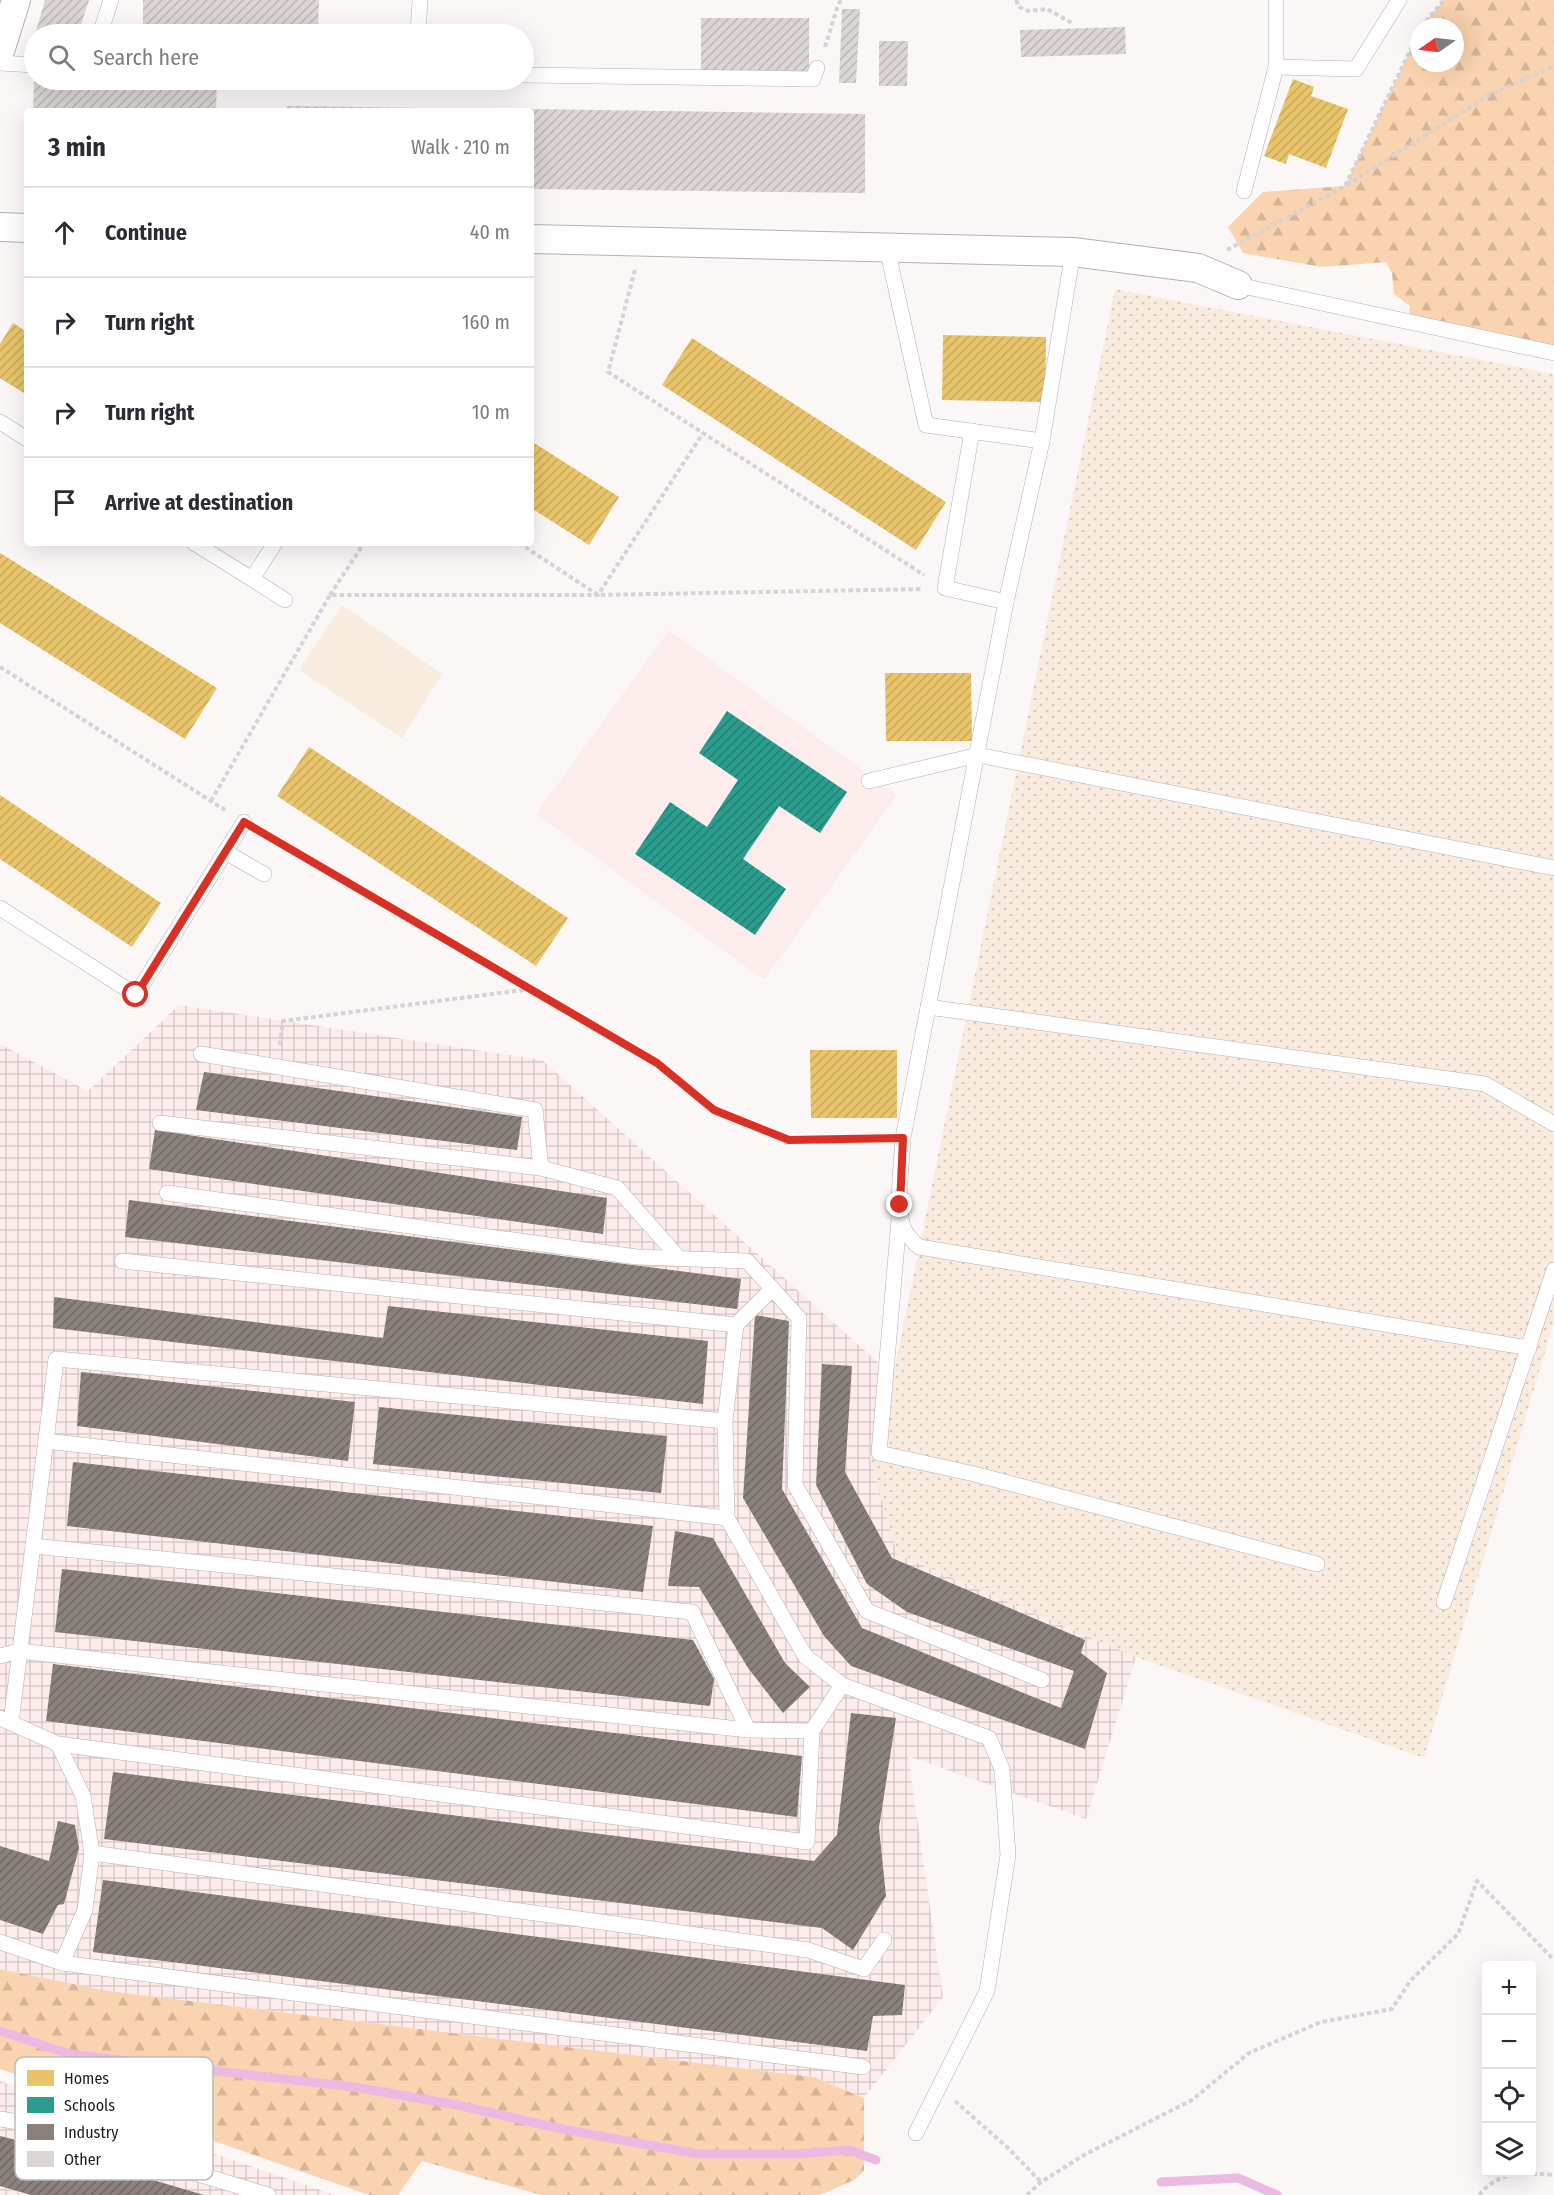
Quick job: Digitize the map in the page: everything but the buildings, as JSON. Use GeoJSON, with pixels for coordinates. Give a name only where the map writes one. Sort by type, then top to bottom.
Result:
{"type":"FeatureCollection","features":[{"type":"Feature","properties":{"kind":"street"},"geometry":{"type":"LineString","coordinates":[[0,51],[16,0]]}},
{"type":"Feature","properties":{"kind":"street"},"geometry":{"type":"LineString","coordinates":[[0,227],[24,228]]}},
{"type":"Feature","properties":{"kind":"street"},"geometry":{"type":"LineString","coordinates":[[534,239],[1073,252],[1198,268],[1238,285]]}},
{"type":"Feature","properties":{"kind":"lane"},"geometry":{"type":"LineString","coordinates":[[103,24],[111,0]]}},
{"type":"Feature","properties":{"kind":"lane"},"geometry":{"type":"LineString","coordinates":[[418,24],[420,0]]}},
{"type":"Feature","properties":{"kind":"lane"},"geometry":{"type":"LineString","coordinates":[[1244,191],[1276,67],[1276,0]]}},
{"type":"Feature","properties":{"kind":"lane"},"geometry":{"type":"LineString","coordinates":[[1276,67],[1356,69],[1399,0]]}},
{"type":"Feature","properties":{"kind":"lane"},"geometry":{"type":"LineString","coordinates":[[0,63],[24,64]]}},
{"type":"Feature","properties":{"kind":"lane"},"geometry":{"type":"LineString","coordinates":[[534,75],[813,79],[817,68]]}},
{"type":"Feature","properties":{"kind":"lane"},"geometry":{"type":"LineString","coordinates":[[887,248],[926,424],[1042,441]]}},
{"type":"Feature","properties":{"kind":"lane"},"geometry":{"type":"LineString","coordinates":[[1073,252],[1042,441],[1006,602],[903,1138],[900,1205],[879,1453],[974,1474],[1317,1564]]}},
{"type":"Feature","properties":{"kind":"lane"},"geometry":{"type":"LineString","coordinates":[[1238,285],[1554,353]]}},
{"type":"Feature","properties":{"kind":"lane"},"geometry":{"type":"LineString","coordinates":[[0,422],[24,437]]}},
{"type":"Feature","properties":{"kind":"lane"},"geometry":{"type":"LineString","coordinates":[[972,431],[945,588],[1006,602]]}},
{"type":"Feature","properties":{"kind":"lane"},"geometry":{"type":"LineString","coordinates":[[199,546],[285,600]]}},
{"type":"Feature","properties":{"kind":"lane"},"geometry":{"type":"LineString","coordinates":[[252,579],[273,546]]}},
{"type":"Feature","properties":{"kind":"lane"},"geometry":{"type":"LineString","coordinates":[[868,781],[978,755],[1554,868]]}},
{"type":"Feature","properties":{"kind":"lane"},"geometry":{"type":"LineString","coordinates":[[0,908],[136,995],[244,822]]}},
{"type":"Feature","properties":{"kind":"lane"},"geometry":{"type":"LineString","coordinates":[[225,852],[264,874]]}},
{"type":"Feature","properties":{"kind":"lane"},"geometry":{"type":"LineString","coordinates":[[928,1007],[1485,1084],[1554,1124]]}},
{"type":"Feature","properties":{"kind":"lane"},"geometry":{"type":"LineString","coordinates":[[201,1054],[535,1110],[541,1168]]}},
{"type":"Feature","properties":{"kind":"lane"},"geometry":{"type":"LineString","coordinates":[[160,1123],[541,1168],[617,1188],[679,1258]]}},
{"type":"Feature","properties":{"kind":"lane"},"geometry":{"type":"LineString","coordinates":[[167,1193],[637,1257],[747,1261],[799,1318],[795,1485],[867,1611],[1042,1680]]}},
{"type":"Feature","properties":{"kind":"lane"},"geometry":{"type":"LineString","coordinates":[[900,1205],[904,1230],[911,1240],[920,1246],[1529,1348]]}},
{"type":"Feature","properties":{"kind":"lane"},"geometry":{"type":"LineString","coordinates":[[122,1261],[736,1325]]}},
{"type":"Feature","properties":{"kind":"lane"},"geometry":{"type":"LineString","coordinates":[[1444,1602],[1554,1270]]}},
{"type":"Feature","properties":{"kind":"lane"},"geometry":{"type":"LineString","coordinates":[[772,1288],[736,1325],[725,1420],[727,1518],[805,1656],[842,1685],[989,1738],[1002,1769],[1008,1855],[987,1990],[916,2133]]}},
{"type":"Feature","properties":{"kind":"lane"},"geometry":{"type":"LineString","coordinates":[[725,1420],[56,1359],[19,1651],[5,1720],[58,1744],[807,1842],[812,1731],[842,1685]]}},
{"type":"Feature","properties":{"kind":"lane"},"geometry":{"type":"LineString","coordinates":[[46,1441],[727,1518]]}},
{"type":"Feature","properties":{"kind":"lane"},"geometry":{"type":"LineString","coordinates":[[33,1546],[692,1612],[748,1730]]}},
{"type":"Feature","properties":{"kind":"lane"},"geometry":{"type":"LineString","coordinates":[[0,1656],[19,1651],[748,1730],[812,1731]]}},
{"type":"Feature","properties":{"kind":"lane"},"geometry":{"type":"LineString","coordinates":[[58,1744],[83,1796],[92,1853],[85,1910],[62,1963]]}},
{"type":"Feature","properties":{"kind":"lane"},"geometry":{"type":"LineString","coordinates":[[92,1853],[808,1950],[864,1969],[884,1940]]}},
{"type":"Feature","properties":{"kind":"lane"},"geometry":{"type":"LineString","coordinates":[[0,1942],[62,1963],[863,2067]]}},
{"type":"Feature","properties":{"kind":"lane"},"geometry":{"type":"LineString","coordinates":[[0,2119],[15,2122]]}},
{"type":"Feature","properties":{"kind":"lane"},"geometry":{"type":"LineString","coordinates":[[213,2178],[268,2195]]}},
{"type":"Feature","properties":{"kind":"path"},"geometry":{"type":"LineString","coordinates":[[817,68],[841,0]]}},
{"type":"Feature","properties":{"kind":"path"},"geometry":{"type":"LineString","coordinates":[[1016,0],[1019,6],[1028,10],[1047,9],[1072,23]]}},
{"type":"Feature","properties":{"kind":"path"},"geometry":{"type":"LineString","coordinates":[[1429,18],[1444,0]]}},
{"type":"Feature","properties":{"kind":"path"},"geometry":{"type":"LineString","coordinates":[[1345,186],[1410,51]]}},
{"type":"Feature","properties":{"kind":"path"},"geometry":{"type":"LineString","coordinates":[[1198,268],[1246,238],[1345,186],[1489,95],[1554,66]]}},
{"type":"Feature","properties":{"kind":"path"},"geometry":{"type":"LineString","coordinates":[[637,261],[608,372],[945,588]]}},
{"type":"Feature","properties":{"kind":"path"},"geometry":{"type":"LineString","coordinates":[[598,595],[703,434]]}},
{"type":"Feature","properties":{"kind":"path"},"geometry":{"type":"LineString","coordinates":[[211,801],[330,595],[362,546]]}},
{"type":"Feature","properties":{"kind":"path"},"geometry":{"type":"LineString","coordinates":[[524,546],[598,595]]}},
{"type":"Feature","properties":{"kind":"path"},"geometry":{"type":"LineString","coordinates":[[330,595],[598,595],[945,588]]}},
{"type":"Feature","properties":{"kind":"path"},"geometry":{"type":"LineString","coordinates":[[0,667],[244,822],[657,1063],[714,1110],[789,1140],[903,1138]]}},
{"type":"Feature","properties":{"kind":"path"},"geometry":{"type":"LineString","coordinates":[[283,1021],[532,989]]}},
{"type":"Feature","properties":{"kind":"path"},"geometry":{"type":"LineString","coordinates":[[1027,2195],[1041,2182],[1084,2155],[1192,2100],[1249,2053],[1321,2022],[1392,2009],[1411,1980],[1458,1934],[1478,1881],[1554,1960]]}},
{"type":"Feature","properties":{"kind":"path"},"geometry":{"type":"LineString","coordinates":[[939,2087],[1008,2148],[1041,2182]]}},
{"type":"Feature","properties":{"kind":"path"},"geometry":{"type":"LineString","coordinates":[[1479,2195],[1490,2183],[1515,2174],[1554,2174]]}},
{"type":"Feature","properties":{"kind":"shaded area"},"geometry":{"type":"Polygon","coordinates":[[[1115,289],[1554,374],[1554,1322],[1424,1758],[1136,1657],[897,1554],[870,1457],[893,1376],[1115,289]]]}},
{"type":"Feature","properties":{"kind":"shaded area"},"geometry":{"type":"Polygon","coordinates":[[[342,605],[442,674],[402,738],[299,670],[342,605]]]}},
{"type":"Feature","properties":{"kind":"shaded area"},"geometry":{"type":"Polygon","coordinates":[[[669,630],[897,795],[764,980],[536,814],[669,630]]]}},
{"type":"Feature","properties":{"kind":"shaded area"},"geometry":{"type":"Polygon","coordinates":[[[179,1005],[542,1060],[893,1376],[870,1457],[897,1554],[1136,1657],[1086,1819],[908,1756],[943,1997],[864,2098],[814,2077],[108,1991],[0,1969],[0,1044],[88,1091],[179,1005]]]}},
{"type":"Feature","properties":{"kind":"shaded area"},"geometry":{"type":"Polygon","coordinates":[[[0,2081],[15,2086],[15,2180],[213,2180],[213,2153],[335,2195],[0,2195],[0,2081]]]}},
{"type":"Feature","properties":{"kind":"green space"},"geometry":{"type":"Polygon","coordinates":[[[1444,0],[1554,0],[1554,353],[1408,321],[1410,306],[1394,294],[1392,273],[1386,262],[1322,267],[1243,253],[1228,227],[1263,192],[1345,186],[1410,51],[1410,72],[1464,72],[1464,18],[1429,18],[1444,0]]]}},
{"type":"Feature","properties":{"kind":"green space"},"geometry":{"type":"Polygon","coordinates":[[[0,1969],[108,1991],[814,2077],[864,2098],[864,2171],[854,2180],[820,2195],[541,2195],[422,2161],[398,2195],[369,2195],[213,2141],[213,2057],[15,2057],[15,2074],[0,2069],[0,1969]]]}},
{"type":"Feature","properties":{"kind":"waterway"},"geometry":{"type":"LineString","coordinates":[[0,2031],[69,2054],[95,2057]]}},
{"type":"Feature","properties":{"kind":"waterway"},"geometry":{"type":"LineString","coordinates":[[213,2071],[354,2087],[457,2105],[566,2130],[698,2154],[797,2154],[849,2150],[876,2160]]}},
{"type":"Feature","properties":{"kind":"waterway"},"geometry":{"type":"LineString","coordinates":[[1161,2182],[1238,2178],[1277,2195]]}},
{"type":"Feature","properties":{"kind":"route"},"geometry":{"type":"LineString","coordinates":[[136,995],[244,822],[657,1063],[714,1110],[789,1140],[903,1138],[900,1205]]}}]}
